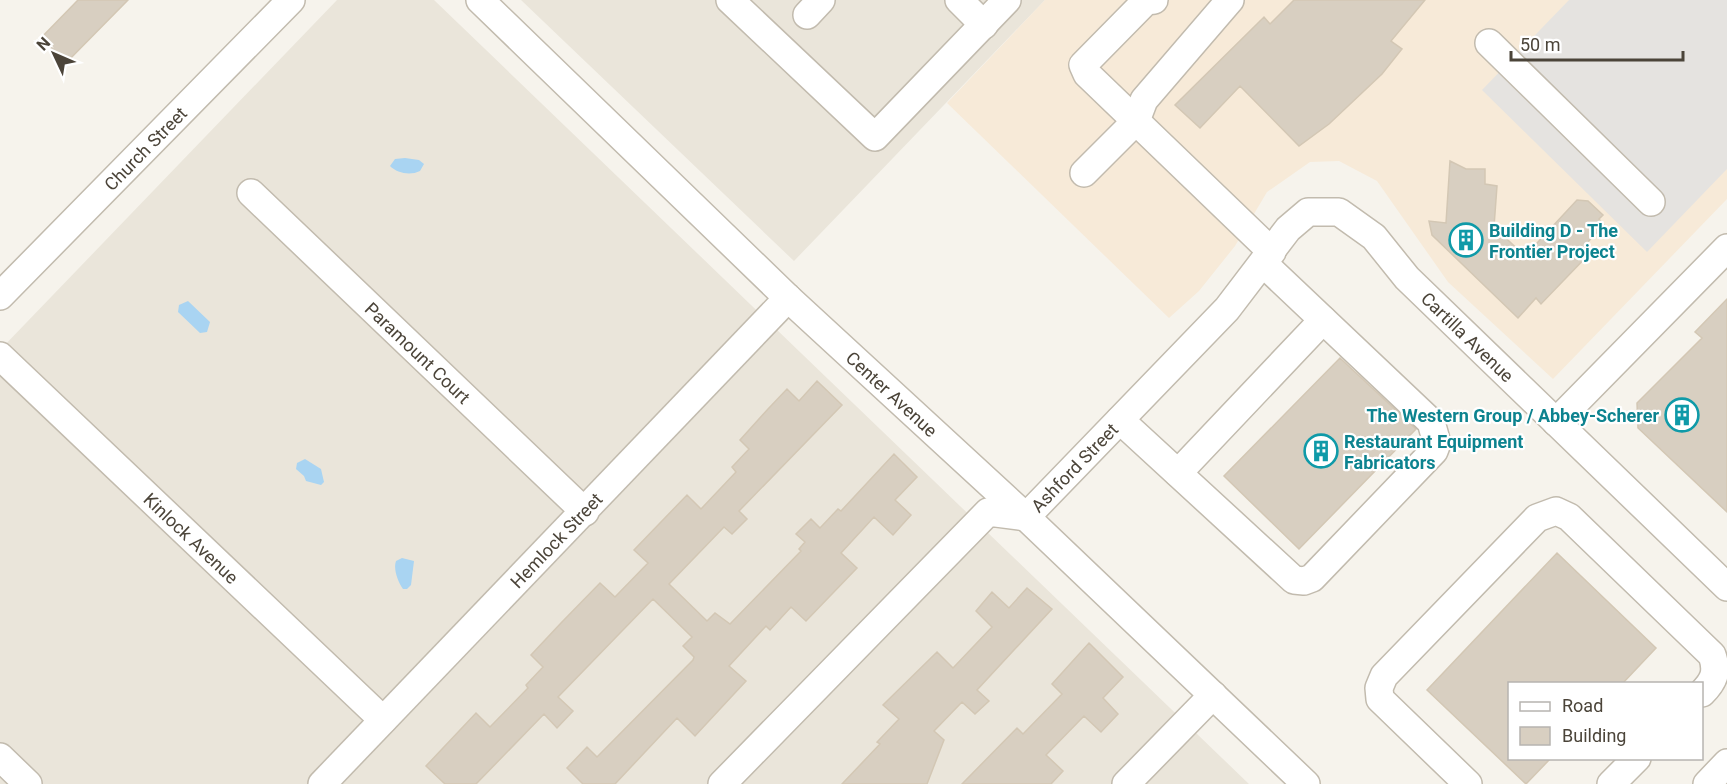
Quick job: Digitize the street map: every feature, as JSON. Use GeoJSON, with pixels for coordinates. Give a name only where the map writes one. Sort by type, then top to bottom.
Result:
{"type":"FeatureCollection","features":[{"type":"Feature","properties":{"kind":"street","name":"Church Street"},"geometry":{"type":"LineString","coordinates":[[0,296],[291,0]]}},
{"type":"Feature","properties":{"kind":"street","name":"Center Avenue"},"geometry":{"type":"LineString","coordinates":[[480,0],[788,298],[1026,517],[1306,784]]}},
{"type":"Feature","properties":{"kind":"street"},"geometry":{"type":"LineString","coordinates":[[730,0],[875,137],[1007,0]]}},
{"type":"Feature","properties":{"kind":"street"},"geometry":{"type":"LineString","coordinates":[[959,0],[984,25]]}},
{"type":"Feature","properties":{"kind":"street"},"geometry":{"type":"LineString","coordinates":[[1120,420],[1294,580],[1304,581],[1312,578],[1434,451],[1437,443],[1431,422],[1323,320],[1268,257],[1087,74],[1083,65],[1146,1],[1154,0]]}},
{"type":"Feature","properties":{"kind":"street"},"geometry":{"type":"LineString","coordinates":[[1084,173],[1136,121],[1143,100],[1230,0]]}},
{"type":"Feature","properties":{"kind":"street"},"geometry":{"type":"LineString","coordinates":[[1489,43],[1651,202]]}},
{"type":"Feature","properties":{"kind":"street","name":"Paramount Court"},"geometry":{"type":"LineString","coordinates":[[251,193],[585,512]]}},
{"type":"Feature","properties":{"kind":"street","name":"Ashford Street"},"geometry":{"type":"LineString","coordinates":[[723,784],[988,512],[1026,517],[1227,309],[1288,229],[1308,212],[1340,212]]}},
{"type":"Feature","properties":{"kind":"street","name":"Cartilla Avenue"},"geometry":{"type":"LineString","coordinates":[[1340,212],[1374,237],[1407,278],[1727,587]]}},
{"type":"Feature","properties":{"kind":"street"},"geometry":{"type":"LineString","coordinates":[[1556,422],[1727,248]]}},
{"type":"Feature","properties":{"kind":"street","name":"Hemlock Street"},"geometry":{"type":"LineString","coordinates":[[322,784],[788,298]]}},
{"type":"Feature","properties":{"kind":"street"},"geometry":{"type":"LineString","coordinates":[[1178,473],[1323,320]]}},
{"type":"Feature","properties":{"kind":"street","name":"Kinlock Avenue"},"geometry":{"type":"LineString","coordinates":[[0,356],[383,720]]}},
{"type":"Feature","properties":{"kind":"street"},"geometry":{"type":"LineString","coordinates":[[1468,784],[1380,699],[1380,688],[1384,676],[1537,518],[1556,511],[1569,517],[1712,655],[1716,668],[1713,682],[1703,691]]}},
{"type":"Feature","properties":{"kind":"street"},"geometry":{"type":"LineString","coordinates":[[1126,784],[1213,695]]}},
{"type":"Feature","properties":{"kind":"street"},"geometry":{"type":"LineString","coordinates":[[0,757],[28,784]]}},
{"type":"Feature","properties":{"kind":"street"},"geometry":{"type":"LineString","coordinates":[[1611,784],[1636,760]]}},
{"type":"Feature","properties":{"kind":"street"},"geometry":{"type":"LineString","coordinates":[[1707,784],[1727,763]]}},
{"type":"Feature","properties":{"kind":"shaded area"},"geometry":{"type":"Polygon","coordinates":[[[337,0],[434,0],[1249,784],[0,784],[0,350],[337,0]]]}},
{"type":"Feature","properties":{"kind":"shaded area"},"geometry":{"type":"Polygon","coordinates":[[[521,0],[1045,0],[794,261],[521,0]]]}},
{"type":"Feature","properties":{"kind":"shaded area"},"geometry":{"type":"Polygon","coordinates":[[[1045,0],[1727,0],[1727,199],[1553,379],[1448,282],[1377,181],[1339,161],[1310,162],[1267,192],[1235,246],[1199,291],[1169,318],[947,103],[1045,0]]]}},
{"type":"Feature","properties":{"kind":"shaded area"},"geometry":{"type":"Polygon","coordinates":[[[1569,0],[1727,0],[1727,169],[1647,252],[1482,90],[1569,0]]]}},
{"type":"Feature","properties":{"kind":"water"},"geometry":{"type":"Polygon","coordinates":[[[395,159],[419,160],[424,164],[420,171],[412,173],[400,172],[390,166],[395,159]]]}},
{"type":"Feature","properties":{"kind":"water"},"geometry":{"type":"Polygon","coordinates":[[[188,301],[210,322],[207,332],[200,333],[178,312],[179,305],[188,301]]]}},
{"type":"Feature","properties":{"kind":"water"},"geometry":{"type":"Polygon","coordinates":[[[305,459],[321,469],[324,482],[321,485],[306,481],[296,469],[297,463],[305,459]]]}},
{"type":"Feature","properties":{"kind":"water"},"geometry":{"type":"Polygon","coordinates":[[[402,558],[414,561],[411,585],[407,589],[403,589],[396,572],[396,561],[402,558]]]}},
{"type":"Feature","properties":{"kind":"building"},"geometry":{"type":"Polygon","coordinates":[[[78,0],[128,0],[64,65],[39,40],[78,0]]]}},
{"type":"Feature","properties":{"kind":"building"},"geometry":{"type":"Polygon","coordinates":[[[1294,0],[1425,0],[1391,41],[1402,49],[1382,74],[1329,124],[1299,146],[1240,86],[1200,128],[1175,105],[1264,17],[1270,24],[1294,0]]]}},
{"type":"Feature","properties":{"kind":"building","name":"Building D - The Frontier Project"},"geometry":{"type":"Polygon","coordinates":[[[1450,161],[1466,169],[1485,169],[1485,184],[1497,186],[1494,227],[1525,256],[1577,200],[1588,201],[1603,215],[1599,219],[1604,225],[1585,245],[1591,252],[1541,304],[1536,298],[1518,318],[1432,235],[1429,221],[1446,223],[1450,161]]]}},
{"type":"Feature","properties":{"kind":"building","name":"The Western Group / Abbey-Scherer"},"geometry":{"type":"Polygon","coordinates":[[[1727,299],[1727,512],[1638,428],[1637,403],[1702,338],[1695,332],[1727,299]]]}},
{"type":"Feature","properties":{"kind":"building","name":"Restaurant Equipment Fabricators"},"geometry":{"type":"Polygon","coordinates":[[[1340,358],[1416,429],[1299,549],[1224,476],[1340,358]]]}},
{"type":"Feature","properties":{"kind":"building"},"geometry":{"type":"Polygon","coordinates":[[[817,381],[842,405],[739,511],[747,519],[732,534],[724,527],[669,584],[707,621],[715,613],[730,624],[801,551],[799,549],[805,542],[796,534],[811,519],[820,528],[838,509],[841,511],[894,454],[917,477],[895,500],[911,515],[893,535],[874,517],[841,553],[857,568],[806,621],[791,607],[770,630],[766,626],[729,666],[746,681],[695,736],[677,718],[615,784],[583,784],[567,768],[587,747],[597,757],[693,660],[694,657],[683,646],[692,637],[653,599],[558,697],[573,711],[557,728],[544,714],[476,784],[445,784],[426,766],[476,713],[490,727],[528,688],[526,685],[543,667],[531,655],[561,623],[600,583],[615,597],[648,563],[634,550],[687,495],[701,509],[736,472],[732,467],[749,449],[740,440],[768,409],[787,389],[799,401],[817,381]]]}},
{"type":"Feature","properties":{"kind":"building"},"geometry":{"type":"Polygon","coordinates":[[[1557,553],[1656,648],[1624,682],[1508,682],[1508,760],[1549,760],[1526,784],[1427,690],[1557,553]]]}},
{"type":"Feature","properties":{"kind":"building"},"geometry":{"type":"Polygon","coordinates":[[[1027,588],[1052,609],[977,690],[989,701],[975,714],[962,702],[934,731],[944,740],[927,784],[842,784],[880,744],[877,742],[899,719],[883,705],[937,652],[953,668],[992,627],[976,611],[992,592],[1009,608],[1027,588]]]}},
{"type":"Feature","properties":{"kind":"building"},"geometry":{"type":"Polygon","coordinates":[[[1089,643],[1123,677],[1103,698],[1118,714],[1101,732],[1084,716],[1046,755],[1063,771],[1051,784],[962,784],[1017,728],[1023,734],[1062,694],[1052,684],[1089,643]]]}},
{"type":"Feature","properties":{"kind":"place","name":"Building D - The Frontier Project"},"geometry":{"type":"Point","coordinates":[1466,240]}},
{"type":"Feature","properties":{"kind":"place","name":"The Western Group / Abbey-Scherer"},"geometry":{"type":"Point","coordinates":[1682,415]}},
{"type":"Feature","properties":{"kind":"place","name":"Restaurant Equipment Fabricators"},"geometry":{"type":"Point","coordinates":[1321,451]}}]}
